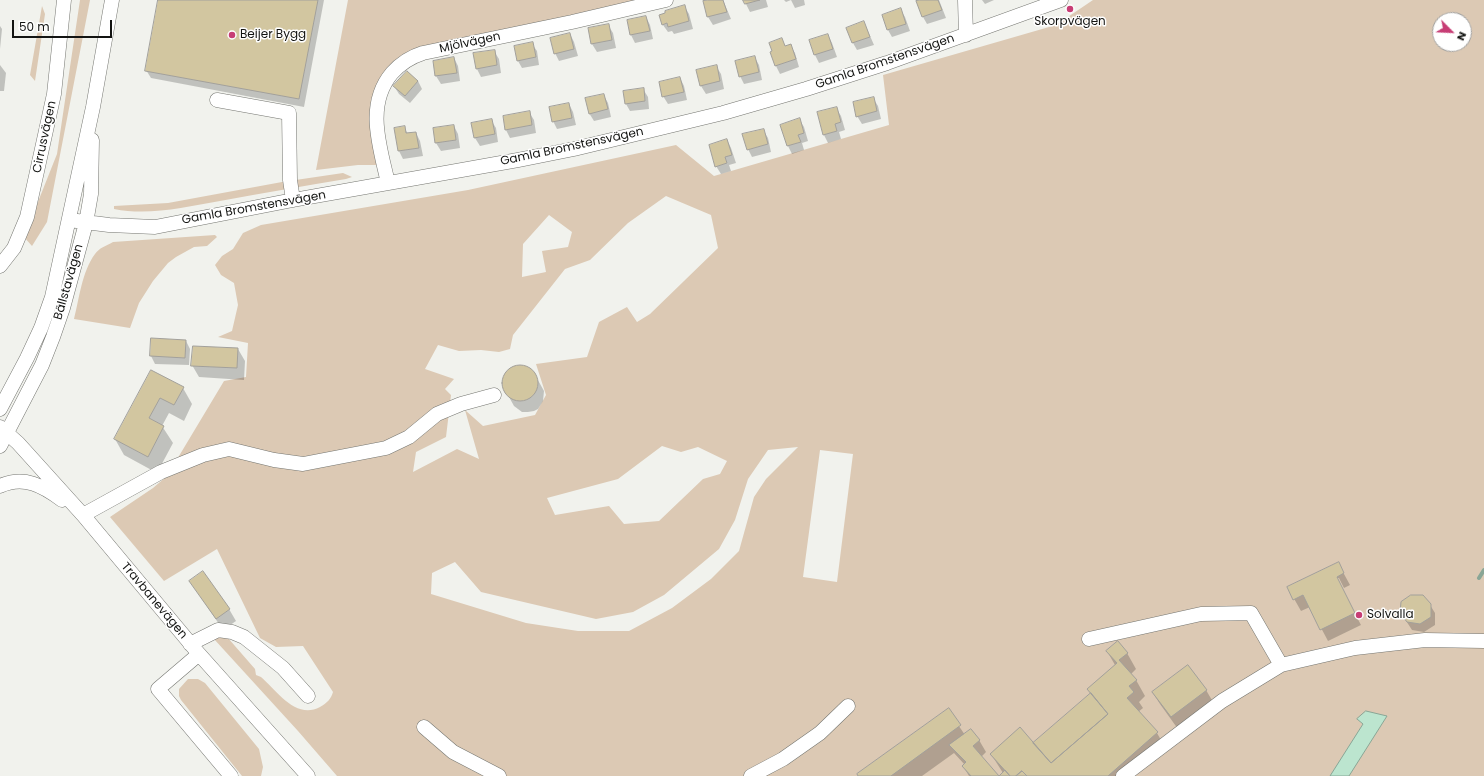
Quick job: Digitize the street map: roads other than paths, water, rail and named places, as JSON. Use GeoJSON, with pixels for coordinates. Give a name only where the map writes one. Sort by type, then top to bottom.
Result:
{"type":"FeatureCollection","features":[{"type":"Feature","properties":{"kind":"street","name":"Cirrusvägen"},"geometry":{"type":"LineString","coordinates":[[0,266],[14,248],[27,217],[54,94],[64,0]]}},
{"type":"Feature","properties":{"kind":"street","name":"Bällstavägen"},"geometry":{"type":"LineString","coordinates":[[0,408],[27,358],[41,328],[52,297],[93,107],[112,0]]}},
{"type":"Feature","properties":{"kind":"street","name":"Mjölvägen"},"geometry":{"type":"LineString","coordinates":[[388,183],[377,134],[376,115],[378,103],[384,86],[390,76],[405,61],[423,53],[572,22],[666,0]]}},
{"type":"Feature","properties":{"kind":"street"},"geometry":{"type":"LineString","coordinates":[[965,0],[966,35]]}},
{"type":"Feature","properties":{"kind":"street","name":"Gamla Bromstensvägen"},"geometry":{"type":"LineString","coordinates":[[69,220],[108,225],[155,226],[567,150],[723,113],[846,76],[966,35],[1061,0]]}},
{"type":"Feature","properties":{"kind":"street"},"geometry":{"type":"LineString","coordinates":[[217,100],[289,113],[290,180],[293,200]]}},
{"type":"Feature","properties":{"kind":"street","name":"Bällstavägen"},"geometry":{"type":"LineString","coordinates":[[0,446],[4,430],[42,365],[53,337],[86,223],[91,194],[93,107]]}},
{"type":"Feature","properties":{"kind":"street"},"geometry":{"type":"LineString","coordinates":[[0,486],[6,483],[31,482],[49,491],[83,515],[161,472],[203,455],[229,449],[274,460],[303,464],[386,448],[409,437],[437,414],[461,404],[494,395]]}},
{"type":"Feature","properties":{"kind":"street","name":"Travbanevägen"},"geometry":{"type":"LineString","coordinates":[[4,430],[83,515],[195,649],[308,776]]}},
{"type":"Feature","properties":{"kind":"street"},"geometry":{"type":"LineString","coordinates":[[1089,639],[1201,614],[1251,613],[1281,665]]}},
{"type":"Feature","properties":{"kind":"street"},"geometry":{"type":"LineString","coordinates":[[231,776],[158,689],[195,649],[218,630],[232,632],[244,637],[283,668],[308,696]]}},
{"type":"Feature","properties":{"kind":"street"},"geometry":{"type":"LineString","coordinates":[[1123,776],[1222,701],[1281,665],[1355,648],[1425,640],[1484,641]]}},
{"type":"Feature","properties":{"kind":"street"},"geometry":{"type":"LineString","coordinates":[[751,776],[783,759],[814,737],[848,706]]}},
{"type":"Feature","properties":{"kind":"street"},"geometry":{"type":"LineString","coordinates":[[424,727],[453,752],[499,776]]}},
{"type":"Feature","properties":{"kind":"waterway"},"geometry":{"type":"LineString","coordinates":[[1479,578],[1484,570]]}},
{"type":"Feature","properties":{"kind":"place","name":"Skorpvägen"},"geometry":{"type":"Point","coordinates":[1070,9]}},
{"type":"Feature","properties":{"kind":"place","name":"Beijer Bygg"},"geometry":{"type":"Point","coordinates":[232,35]}},
{"type":"Feature","properties":{"kind":"place","name":"Solvalla"},"geometry":{"type":"Point","coordinates":[1359,615]}}]}
